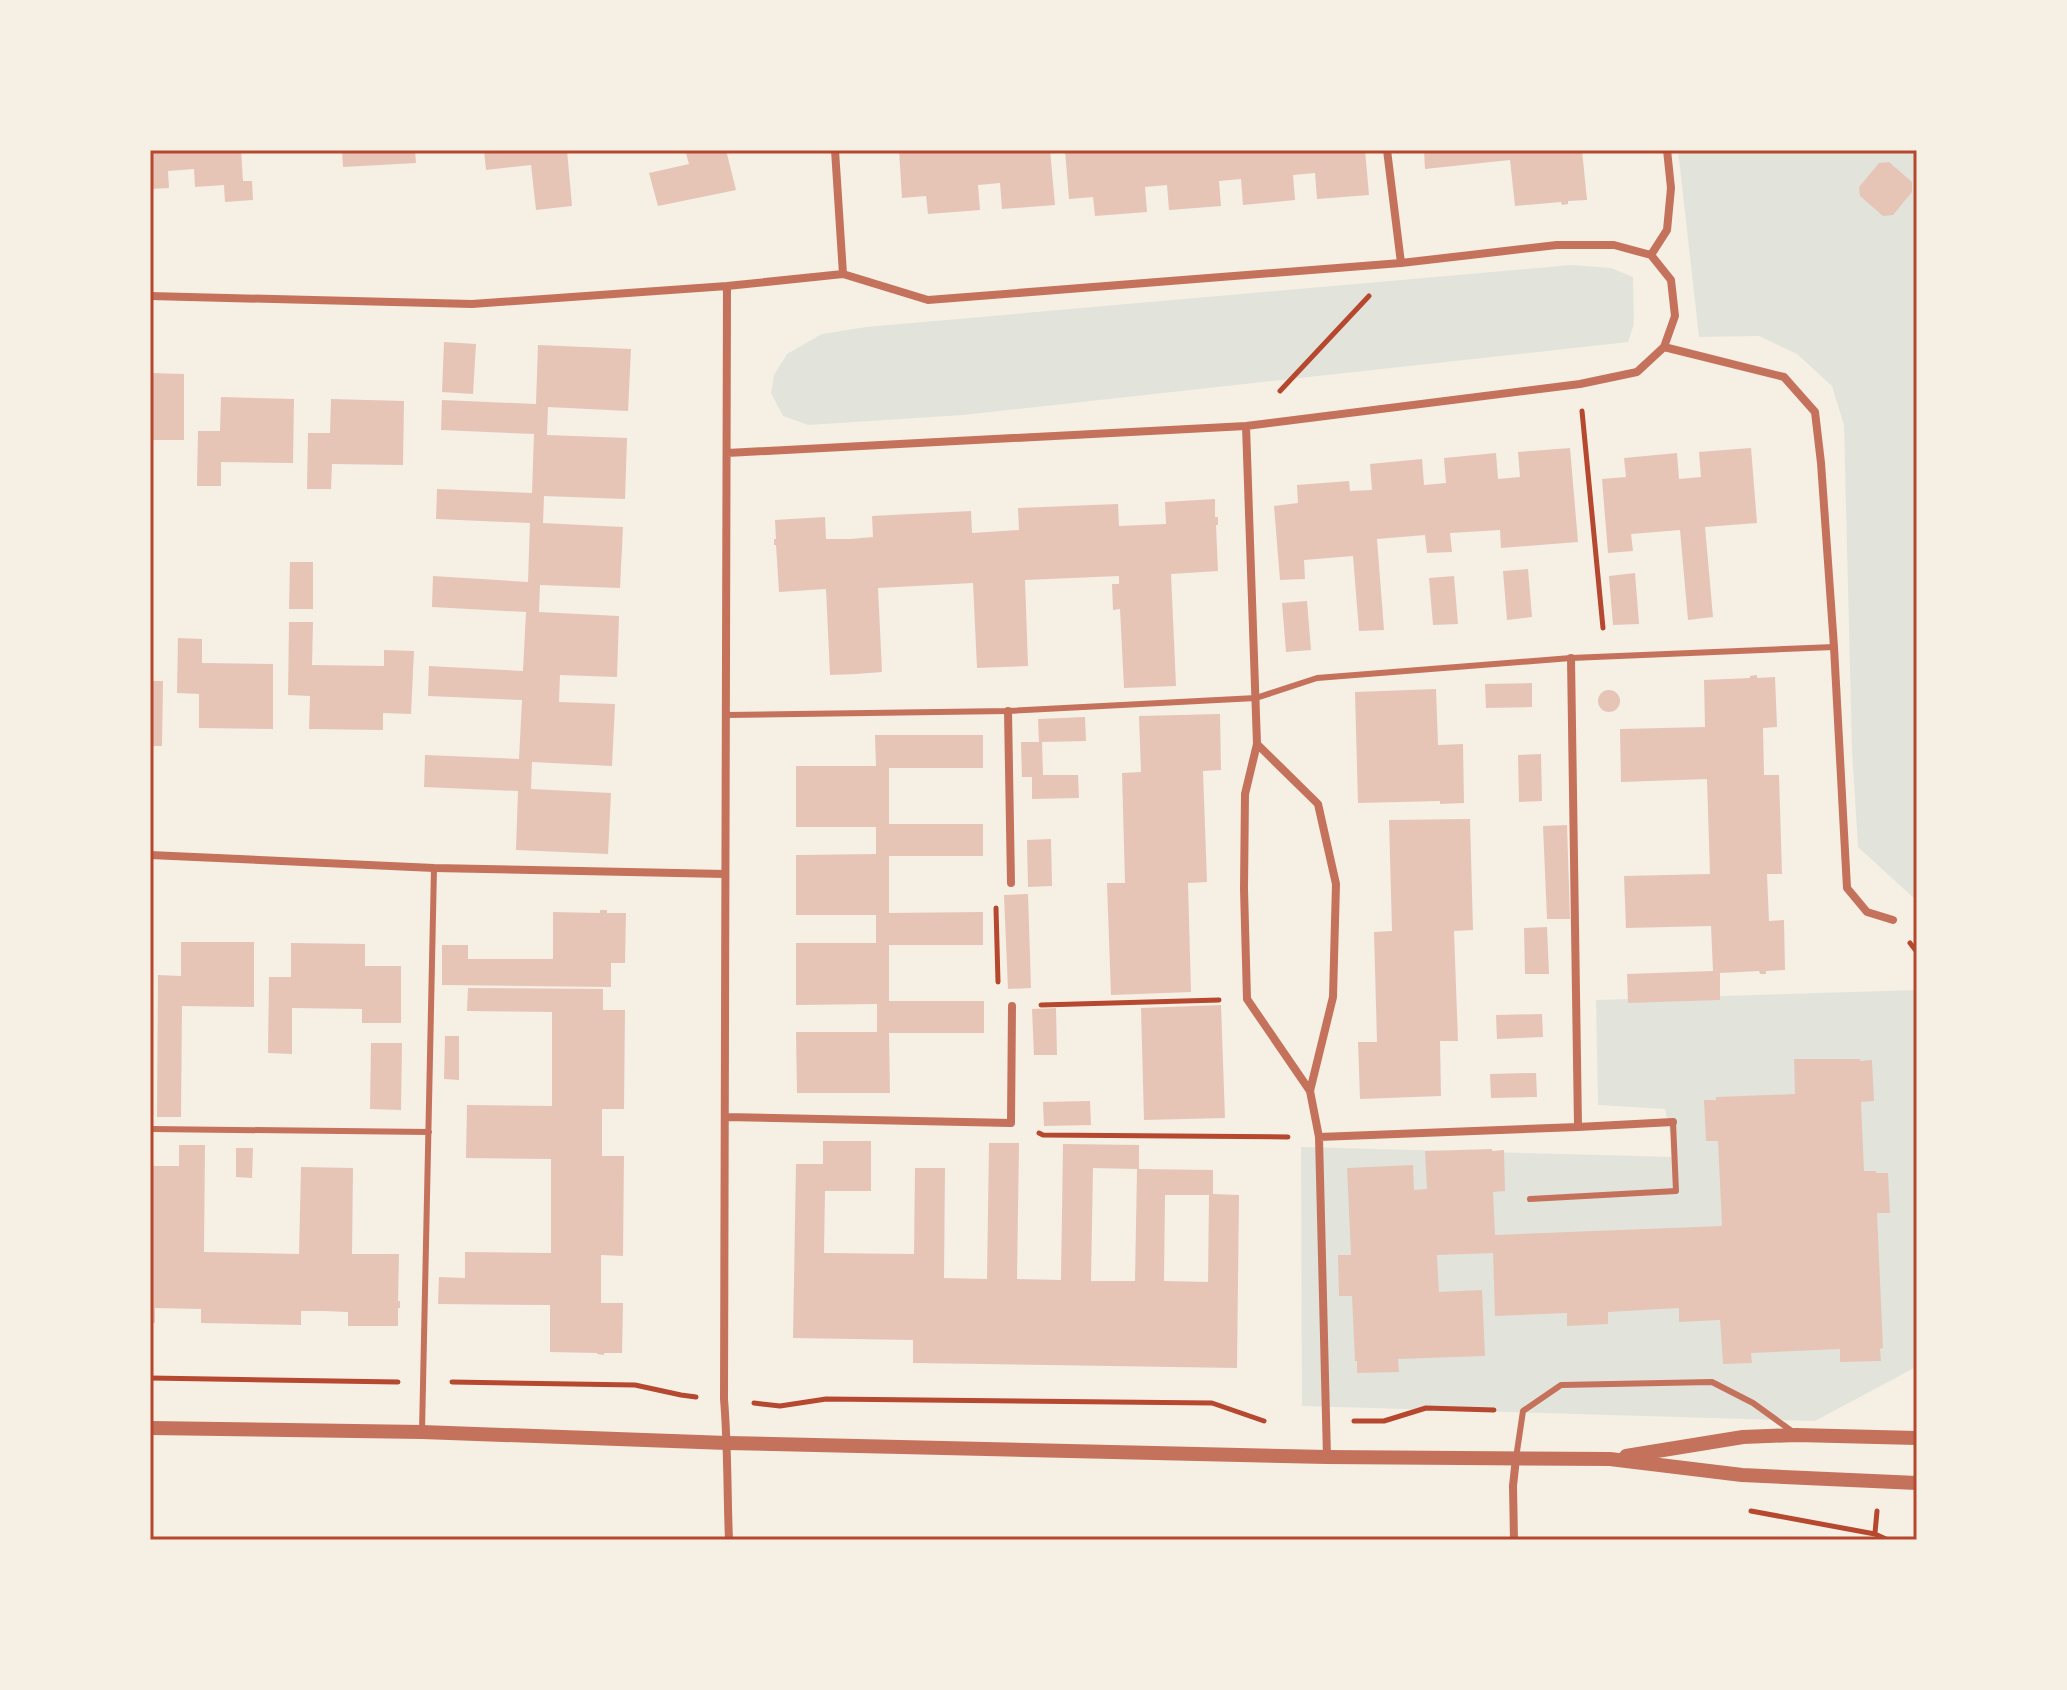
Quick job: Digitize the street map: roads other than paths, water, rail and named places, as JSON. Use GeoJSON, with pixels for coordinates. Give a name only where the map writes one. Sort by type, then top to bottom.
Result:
{"type":"FeatureCollection","features":[{"type":"Feature","properties":{"kind":"street"},"geometry":{"type":"LineString","coordinates":[[835,150],[843,274]]}},
{"type":"Feature","properties":{"kind":"street"},"geometry":{"type":"LineString","coordinates":[[1387,150],[1401,263]]}},
{"type":"Feature","properties":{"kind":"street"},"geometry":{"type":"LineString","coordinates":[[1651,255],[1667,230],[1671,188],[1667,150]]}},
{"type":"Feature","properties":{"kind":"street"},"geometry":{"type":"LineString","coordinates":[[150,296],[472,304],[727,286],[843,274],[928,300],[1401,263],[1557,245],[1614,245],[1651,255],[1671,280],[1675,316],[1664,347],[1637,372],[1580,384],[1246,426],[727,453]]}},
{"type":"Feature","properties":{"kind":"street"},"geometry":{"type":"LineString","coordinates":[[727,286],[724,1399],[729,1540]]}},
{"type":"Feature","properties":{"kind":"street"},"geometry":{"type":"LineString","coordinates":[[1664,347],[1784,377],[1815,412],[1834,647],[1847,888],[1867,912],[1893,920]]}},
{"type":"Feature","properties":{"kind":"street"},"geometry":{"type":"LineString","coordinates":[[1246,426],[1257,744],[1245,794],[1247,999],[1310,1091],[1319,1137],[1327,1457]]}},
{"type":"Feature","properties":{"kind":"street"},"geometry":{"type":"LineString","coordinates":[[1571,658],[1578,1127]]}},
{"type":"Feature","properties":{"kind":"street"},"geometry":{"type":"LineString","coordinates":[[1008,711],[1011,883]]}},
{"type":"Feature","properties":{"kind":"street"},"geometry":{"type":"LineString","coordinates":[[1257,744],[1318,804],[1336,884],[1333,997],[1310,1091]]}},
{"type":"Feature","properties":{"kind":"street"},"geometry":{"type":"LineString","coordinates":[[150,855],[434,868],[725,874]]}},
{"type":"Feature","properties":{"kind":"street"},"geometry":{"type":"LineString","coordinates":[[725,1117],[1011,1123],[1012,1006]]}},
{"type":"Feature","properties":{"kind":"street"},"geometry":{"type":"LineString","coordinates":[[1319,1137],[1673,1122]]}},
{"type":"Feature","properties":{"kind":"street"},"geometry":{"type":"LineString","coordinates":[[150,1428],[422,1432],[727,1443],[1327,1457],[1610,1459],[1742,1475],[1917,1483]]}},
{"type":"Feature","properties":{"kind":"street"},"geometry":{"type":"LineString","coordinates":[[1610,1459],[1743,1437],[1917,1438]]}},
{"type":"Feature","properties":{"kind":"street"},"geometry":{"type":"LineString","coordinates":[[1514,1540],[1516,1458]]}},
{"type":"Feature","properties":{"kind":"lane"},"geometry":{"type":"LineString","coordinates":[[726,715],[1008,711],[1256,698],[1317,678],[1571,658],[1834,647]]}},
{"type":"Feature","properties":{"kind":"lane"},"geometry":{"type":"LineString","coordinates":[[422,1432],[434,868]]}},
{"type":"Feature","properties":{"kind":"lane"},"geometry":{"type":"LineString","coordinates":[[1530,1199],[1676,1191],[1673,1122]]}},
{"type":"Feature","properties":{"kind":"lane"},"geometry":{"type":"LineString","coordinates":[[150,1129],[429,1132]]}},
{"type":"Feature","properties":{"kind":"lane"},"geometry":{"type":"LineString","coordinates":[[1516,1458],[1523,1411],[1561,1385],[1712,1382],[1753,1403],[1796,1435]]}}]}
